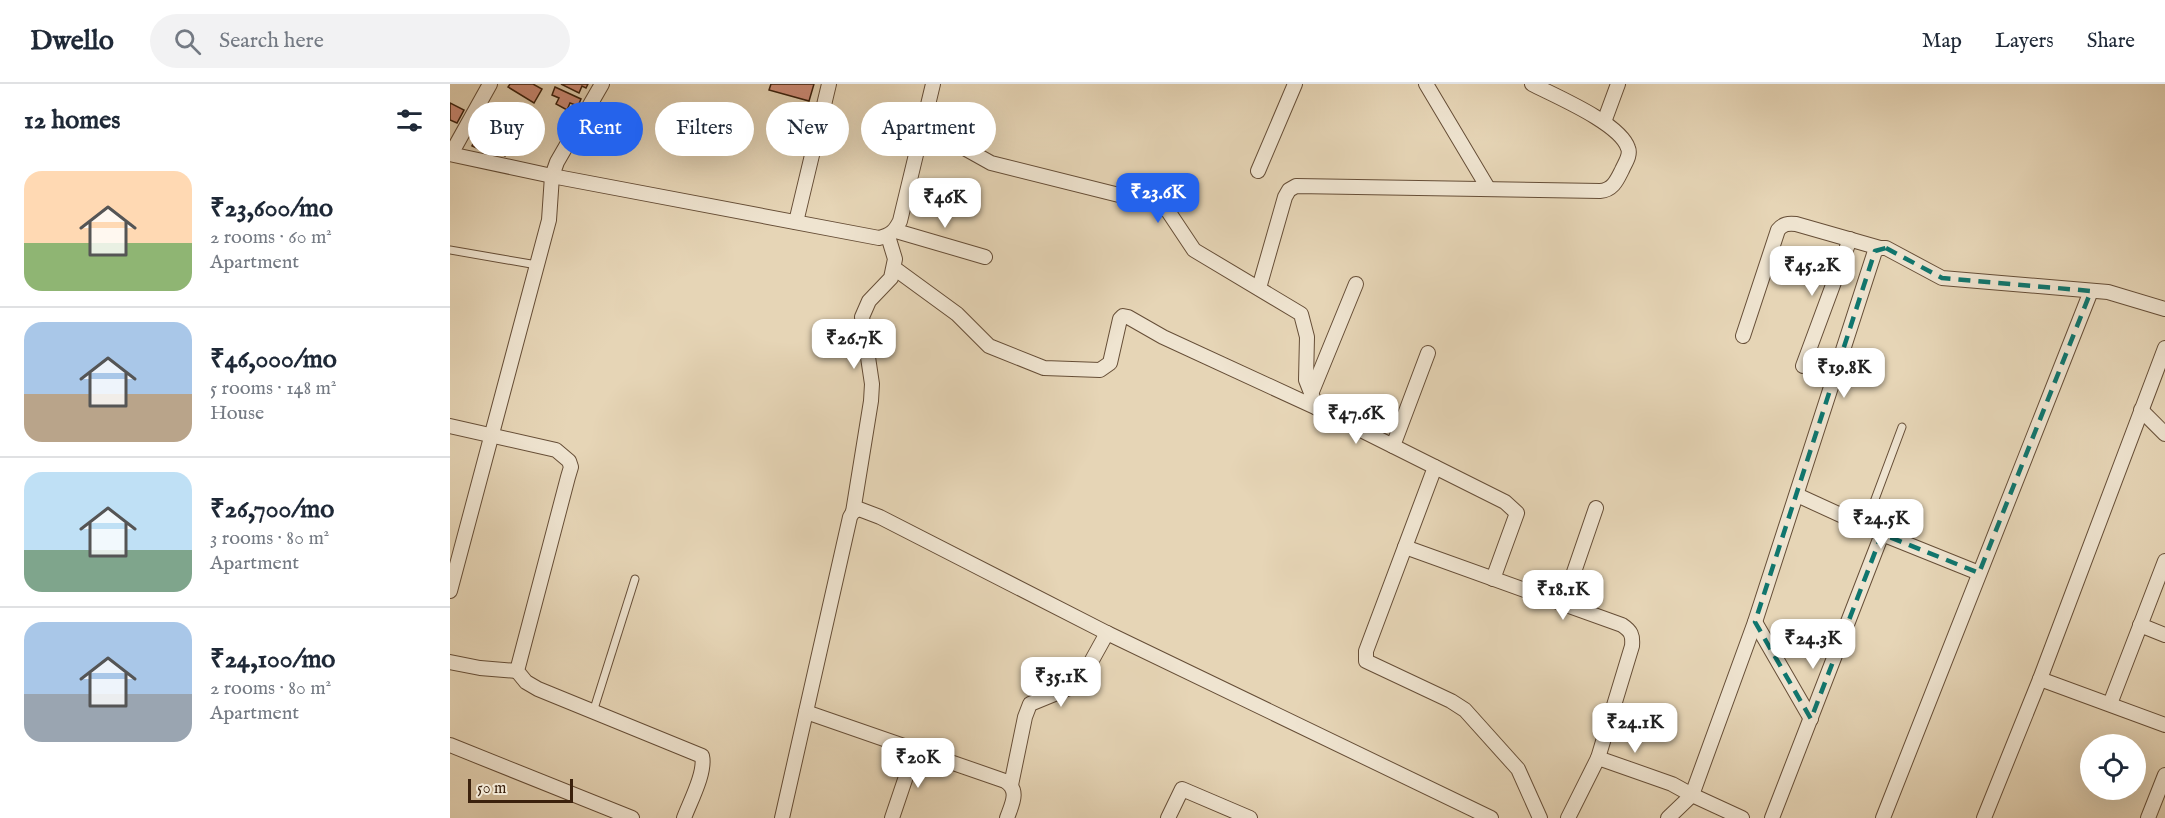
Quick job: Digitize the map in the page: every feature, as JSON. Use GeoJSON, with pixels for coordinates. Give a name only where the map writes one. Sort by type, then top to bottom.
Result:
{"type":"FeatureCollection","features":[{"type":"Feature","properties":{"kind":"street"},"geometry":{"type":"LineString","coordinates":[[490,84],[450,154],[552,176],[879,238],[892,233],[900,221],[915,156]]}},
{"type":"Feature","properties":{"kind":"street"},"geometry":{"type":"LineString","coordinates":[[450,591],[551,209],[552,176],[557,162],[602,84]]}},
{"type":"Feature","properties":{"kind":"street"},"geometry":{"type":"LineString","coordinates":[[796,222],[829,84]]}},
{"type":"Feature","properties":{"kind":"street"},"geometry":{"type":"LineString","coordinates":[[928,102],[933,84]]}},
{"type":"Feature","properties":{"kind":"street"},"geometry":{"type":"LineString","coordinates":[[1258,171],[1295,84]]}},
{"type":"Feature","properties":{"kind":"street"},"geometry":{"type":"LineString","coordinates":[[1425,84],[1488,188]]}},
{"type":"Feature","properties":{"kind":"street"},"geometry":{"type":"LineString","coordinates":[[1259,288],[1285,197],[1289,190],[1296,186],[1607,190],[1617,181],[1629,153],[1626,144],[1611,126],[1532,84]]}},
{"type":"Feature","properties":{"kind":"street"},"geometry":{"type":"LineString","coordinates":[[1604,122],[1618,84]]}},
{"type":"Feature","properties":{"kind":"street"},"geometry":{"type":"LineString","coordinates":[[976,156],[999,166],[1161,206],[1173,217],[1194,250],[1297,310],[1304,320],[1307,337],[1306,380],[1317,408]]}},
{"type":"Feature","properties":{"kind":"street"},"geometry":{"type":"LineString","coordinates":[[1743,336],[1778,231],[1789,223],[1886,248],[1942,278],[2115,294],[2165,309]]}},
{"type":"Feature","properties":{"kind":"street"},"geometry":{"type":"LineString","coordinates":[[892,233],[986,257]]}},
{"type":"Feature","properties":{"kind":"street"},"geometry":{"type":"LineString","coordinates":[[782,818],[853,512],[871,401],[872,384],[862,317],[869,301],[891,278],[894,267],[892,233]]}},
{"type":"Feature","properties":{"kind":"street"},"geometry":{"type":"LineString","coordinates":[[1803,366],[1850,239]]}},
{"type":"Feature","properties":{"kind":"street"},"geometry":{"type":"LineString","coordinates":[[1668,818],[1692,795],[1755,622],[1873,256],[1880,248]]}},
{"type":"Feature","properties":{"kind":"street"},"geometry":{"type":"LineString","coordinates":[[894,267],[957,314],[988,346],[1044,368],[1100,370],[1107,367],[1110,363],[1120,319],[1123,316],[1128,317],[1163,337],[1317,408],[1505,502],[1517,513],[1493,579]]}},
{"type":"Feature","properties":{"kind":"street"},"geometry":{"type":"LineString","coordinates":[[1311,394],[1356,284]]}},
{"type":"Feature","properties":{"kind":"street"},"geometry":{"type":"LineString","coordinates":[[1882,818],[2091,291]]}},
{"type":"Feature","properties":{"kind":"street"},"geometry":{"type":"LineString","coordinates":[[1984,818],[2040,679],[2165,348]]}},
{"type":"Feature","properties":{"kind":"street"},"geometry":{"type":"LineString","coordinates":[[1393,446],[1428,353]]}},
{"type":"Feature","properties":{"kind":"street"},"geometry":{"type":"LineString","coordinates":[[2141,410],[2165,434]]}},
{"type":"Feature","properties":{"kind":"street"},"geometry":{"type":"LineString","coordinates":[[450,426],[556,450],[569,461],[571,467],[517,670]]}},
{"type":"Feature","properties":{"kind":"street"},"geometry":{"type":"LineString","coordinates":[[1435,467],[1366,651],[1366,661],[1451,701],[1465,710],[1518,769],[1540,818]]}},
{"type":"Feature","properties":{"kind":"street"},"geometry":{"type":"LineString","coordinates":[[1797,495],[1882,534],[1979,573]]}},
{"type":"Feature","properties":{"kind":"street"},"geometry":{"type":"LineString","coordinates":[[1563,604],[1596,508]]}},
{"type":"Feature","properties":{"kind":"street"},"geometry":{"type":"LineString","coordinates":[[853,512],[859,509],[869,512],[1107,633],[1491,818]]}},
{"type":"Feature","properties":{"kind":"street"},"geometry":{"type":"LineString","coordinates":[[1772,818],[1882,534]]}},
{"type":"Feature","properties":{"kind":"street"},"geometry":{"type":"LineString","coordinates":[[1405,546],[1622,625],[1630,631],[1633,638],[1632,646],[1598,758],[1568,818]]}},
{"type":"Feature","properties":{"kind":"street"},"geometry":{"type":"LineString","coordinates":[[2110,704],[2165,561]]}},
{"type":"Feature","properties":{"kind":"street"},"geometry":{"type":"LineString","coordinates":[[1755,622],[1811,719]]}},
{"type":"Feature","properties":{"kind":"street"},"geometry":{"type":"LineString","coordinates":[[2140,625],[2165,635]]}},
{"type":"Feature","properties":{"kind":"street"},"geometry":{"type":"LineString","coordinates":[[1007,818],[1014,798],[1011,785],[1025,717],[1030,704],[1070,688],[1081,680],[1107,633]]}},
{"type":"Feature","properties":{"kind":"street"},"geometry":{"type":"LineString","coordinates":[[450,662],[480,668],[517,670]]}},
{"type":"Feature","properties":{"kind":"street"},"geometry":{"type":"LineString","coordinates":[[517,670],[526,682],[538,689],[702,756],[704,763],[702,771],[684,818]]}},
{"type":"Feature","properties":{"kind":"street"},"geometry":{"type":"LineString","coordinates":[[2040,679],[2165,725]]}},
{"type":"Feature","properties":{"kind":"street"},"geometry":{"type":"LineString","coordinates":[[806,712],[1011,785]]}},
{"type":"Feature","properties":{"kind":"street"},"geometry":{"type":"LineString","coordinates":[[450,745],[632,818]]}},
{"type":"Feature","properties":{"kind":"street"},"geometry":{"type":"LineString","coordinates":[[892,818],[915,750]]}},
{"type":"Feature","properties":{"kind":"street"},"geometry":{"type":"LineString","coordinates":[[1598,758],[1672,784],[1742,818]]}},
{"type":"Feature","properties":{"kind":"street"},"geometry":{"type":"LineString","coordinates":[[2148,818],[2165,775]]}},
{"type":"Feature","properties":{"kind":"street"},"geometry":{"type":"LineString","coordinates":[[1168,818],[1182,789],[1250,818]]}},
{"type":"Feature","properties":{"kind":"lane"},"geometry":{"type":"LineString","coordinates":[[450,250],[537,265]]}},
{"type":"Feature","properties":{"kind":"lane"},"geometry":{"type":"LineString","coordinates":[[1864,526],[1902,427]]}},
{"type":"Feature","properties":{"kind":"lane"},"geometry":{"type":"LineString","coordinates":[[593,712],[635,579]]}},
{"type":"Feature","properties":{"kind":"highlighted area"},"geometry":{"type":"Polygon","coordinates":[[[1886,248],[1942,278],[2091,291],[1979,573],[1882,534],[1811,719],[1755,622],[1875,251],[1886,248]]]}},
{"type":"Feature","properties":{"kind":"building"},"geometry":{"type":"Polygon","coordinates":[[[510,84],[533,84],[542,89],[532,102],[508,87],[510,84]]]}},
{"type":"Feature","properties":{"kind":"building"},"geometry":{"type":"Polygon","coordinates":[[[561,84],[588,84],[586,88],[582,86],[579,93],[561,84]]]}},
{"type":"Feature","properties":{"kind":"building"},"geometry":{"type":"Polygon","coordinates":[[[771,84],[814,84],[809,101],[769,90],[771,84]]]}},
{"type":"Feature","properties":{"kind":"building"},"geometry":{"type":"Polygon","coordinates":[[[555,87],[581,99],[580,102],[557,102],[559,98],[552,95],[555,87]]]}},
{"type":"Feature","properties":{"kind":"building"},"geometry":{"type":"Polygon","coordinates":[[[450,103],[464,110],[457,123],[450,120],[450,103]]]}}]}
